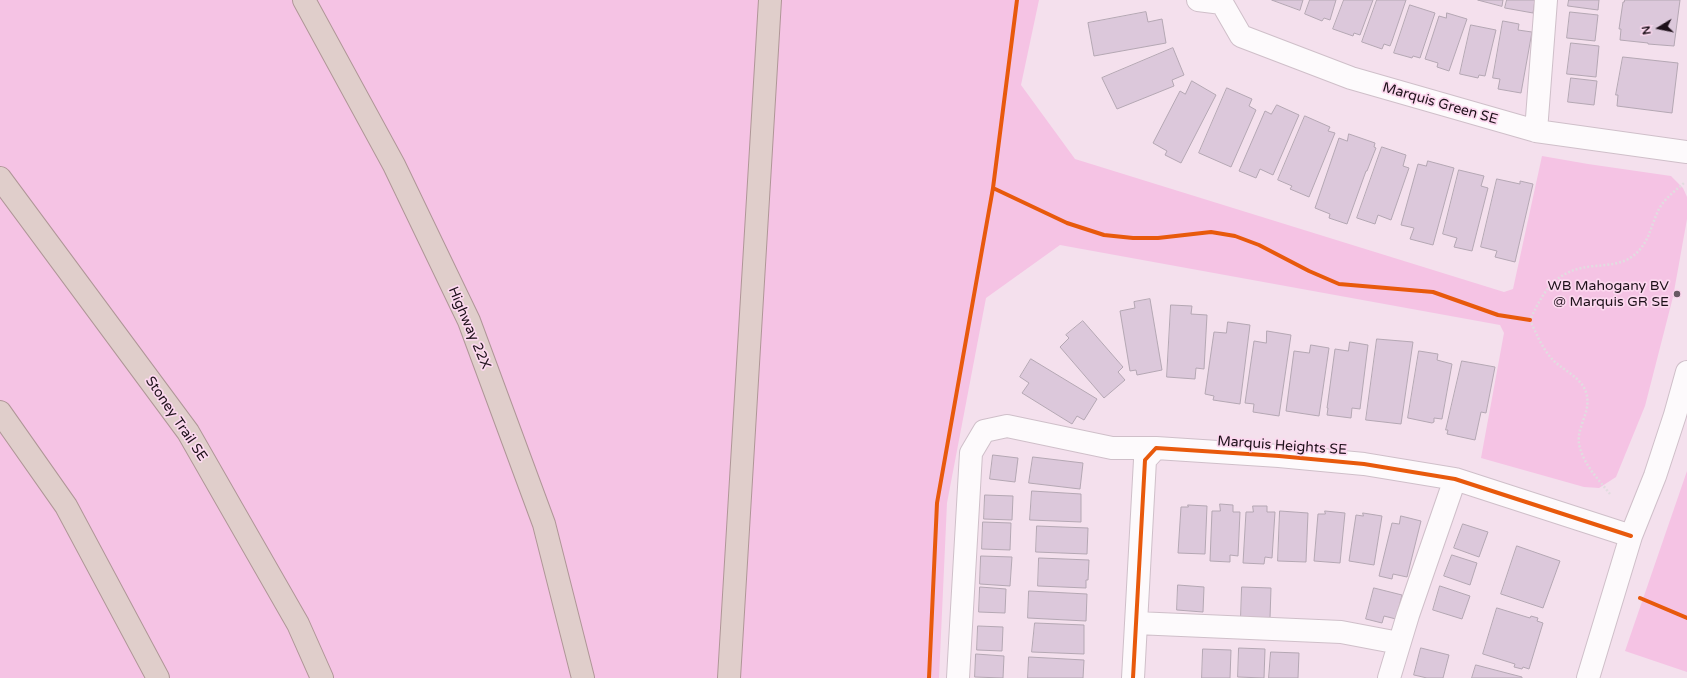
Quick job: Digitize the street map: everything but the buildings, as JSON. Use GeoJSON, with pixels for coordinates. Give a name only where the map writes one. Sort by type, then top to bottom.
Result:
{"type":"FeatureCollection","features":[{"type":"Feature","properties":{"kind":"highway","name":"Highway 22X"},"geometry":{"type":"LineString","coordinates":[[304,0],[394,165],[469,321],[544,524],[583,678]]}},
{"type":"Feature","properties":{"kind":"highway"},"geometry":{"type":"LineString","coordinates":[[729,678],[770,0]]}},
{"type":"Feature","properties":{"kind":"highway","name":"Stoney Trail SE"},"geometry":{"type":"LineString","coordinates":[[0,178],[188,432],[298,624],[322,678]]}},
{"type":"Feature","properties":{"kind":"highway"},"geometry":{"type":"LineString","coordinates":[[0,412],[66,506],[158,678]]}},
{"type":"Feature","properties":{"kind":"street"},"geometry":{"type":"LineString","coordinates":[[1198,0],[1223,2]]}},
{"type":"Feature","properties":{"kind":"street"},"geometry":{"type":"LineString","coordinates":[[1536,131],[1546,0]]}},
{"type":"Feature","properties":{"kind":"street","name":"Marquis Green SE"},"geometry":{"type":"LineString","coordinates":[[1223,2],[1241,36],[1351,78],[1536,131],[1687,152]]}},
{"type":"Feature","properties":{"kind":"street"},"geometry":{"type":"LineString","coordinates":[[1588,678],[1631,536],[1655,476],[1687,372]]}},
{"type":"Feature","properties":{"kind":"street","name":"Marquis Heights SE"},"geometry":{"type":"LineString","coordinates":[[958,678],[971,453],[984,431],[1006,426],[1112,448],[1156,448],[1279,456],[1356,463],[1455,479],[1631,536]]}},
{"type":"Feature","properties":{"kind":"street"},"geometry":{"type":"LineString","coordinates":[[1133,678],[1146,460],[1156,448]]}},
{"type":"Feature","properties":{"kind":"street"},"geometry":{"type":"LineString","coordinates":[[1389,678],[1455,479]]}},
{"type":"Feature","properties":{"kind":"street"},"geometry":{"type":"LineString","coordinates":[[1136,622],[1341,632],[1400,643]]}},
{"type":"Feature","properties":{"kind":"path"},"geometry":{"type":"LineString","coordinates":[[1610,494],[1592,472],[1580,448],[1579,436],[1589,402],[1583,386],[1571,374],[1552,360],[1530,320],[1536,307],[1558,277],[1576,268],[1611,264],[1630,258],[1645,244],[1659,210],[1668,197],[1684,183]]}},
{"type":"Feature","properties":{"kind":"shaded area"},"geometry":{"type":"Polygon","coordinates":[[[0,0],[1039,0],[1021,85],[1075,159],[1504,292],[1513,289],[1542,156],[1671,176],[1683,188],[1687,197],[1687,219],[1673,297],[1645,406],[1616,477],[1599,488],[1584,487],[1481,458],[1504,333],[1500,325],[1060,245],[986,298],[947,503],[939,678],[0,678],[0,0]]]}},
{"type":"Feature","properties":{"kind":"shaded area"},"geometry":{"type":"Polygon","coordinates":[[[1687,471],[1687,672],[1625,651],[1687,471]]]}},
{"type":"Feature","properties":{"kind":"cycle path"},"geometry":{"type":"LineString","coordinates":[[929,678],[937,503],[993,188],[1017,0]]}},
{"type":"Feature","properties":{"kind":"cycle path"},"geometry":{"type":"LineString","coordinates":[[993,188],[1067,223],[1104,235],[1133,238],[1158,238],[1211,232],[1235,236],[1259,245],[1309,271],[1339,284],[1433,292],[1498,315],[1530,320]]}},
{"type":"Feature","properties":{"kind":"cycle path"},"geometry":{"type":"LineString","coordinates":[[1133,678],[1145,460],[1156,448],[1279,456],[1364,464],[1455,479],[1631,536]]}},
{"type":"Feature","properties":{"kind":"cycle path"},"geometry":{"type":"LineString","coordinates":[[1640,598],[1687,618]]}},
{"type":"Feature","properties":{"kind":"place","name":"WB Mahogany BV @ Marquis GR SE"},"geometry":{"type":"Point","coordinates":[1677,294]}}]}
